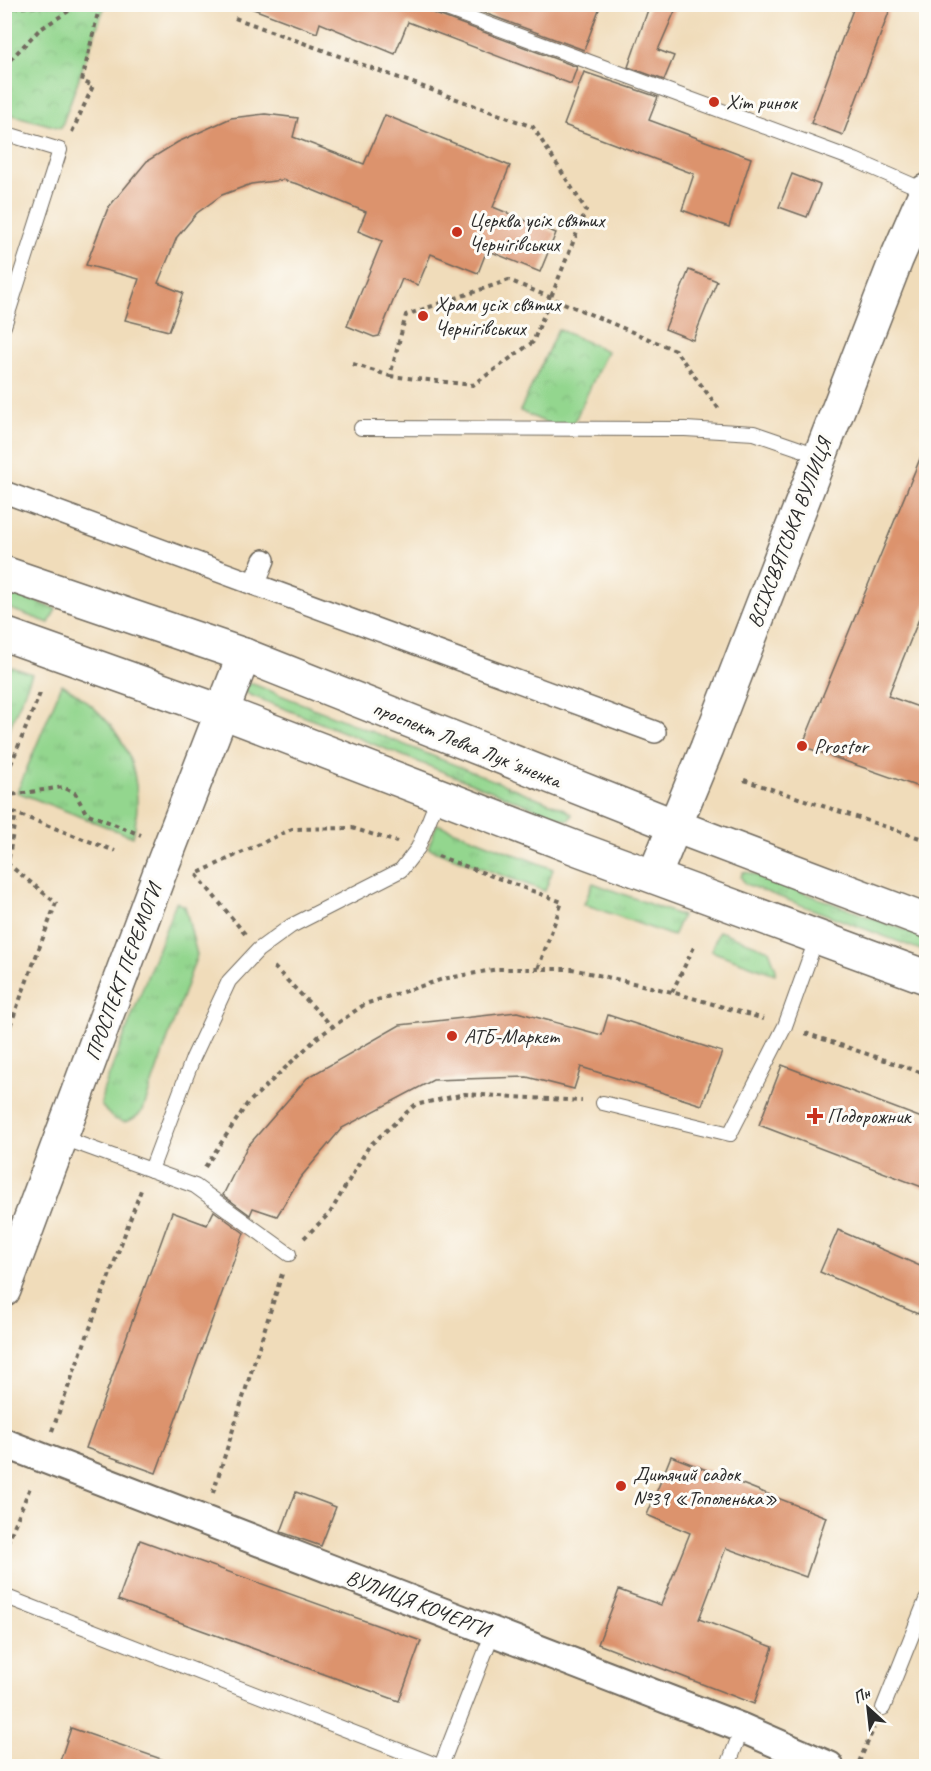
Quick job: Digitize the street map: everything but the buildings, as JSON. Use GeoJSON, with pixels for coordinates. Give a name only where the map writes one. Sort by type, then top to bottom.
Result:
{"type":"FeatureCollection","features":[{"type":"Feature","properties":{"kind":"main road","name":"ВСІХСВЯТСЬКА ВУЛИЦЯ"},"geometry":{"type":"LineString","coordinates":[[654,876],[818,455],[925,200]]}},
{"type":"Feature","properties":{"kind":"main road","name":"проспект Левка Лукʼяненка"},"geometry":{"type":"LineString","coordinates":[[4,573],[244,656],[675,826],[927,921]]}},
{"type":"Feature","properties":{"kind":"main road"},"geometry":{"type":"LineString","coordinates":[[4,634],[223,712],[927,977]]}},
{"type":"Feature","properties":{"kind":"main road","name":"ПРОСПЕКТ ПЕРЕМОГИ"},"geometry":{"type":"LineString","coordinates":[[7,1273],[63,1138],[170,847],[244,656]]}},
{"type":"Feature","properties":{"kind":"street"},"geometry":{"type":"LineString","coordinates":[[4,492],[655,732]]}},
{"type":"Feature","properties":{"kind":"street"},"geometry":{"type":"LineString","coordinates":[[255,584],[264,560]]}},
{"type":"Feature","properties":{"kind":"street","name":"ВУЛИЦЯ КОЧЕРГИ"},"geometry":{"type":"LineString","coordinates":[[4,1443],[742,1728],[829,1767]]}},
{"type":"Feature","properties":{"kind":"lane"},"geometry":{"type":"LineString","coordinates":[[433,4],[855,160],[925,200]]}},
{"type":"Feature","properties":{"kind":"lane"},"geometry":{"type":"LineString","coordinates":[[4,134],[60,150],[4,326]]}},
{"type":"Feature","properties":{"kind":"lane"},"geometry":{"type":"LineString","coordinates":[[361,428],[685,429],[754,433],[818,455]]}},
{"type":"Feature","properties":{"kind":"lane"},"geometry":{"type":"LineString","coordinates":[[151,1170],[193,1058],[229,981],[258,950],[291,926],[401,870],[418,848],[439,794]]}},
{"type":"Feature","properties":{"kind":"lane"},"geometry":{"type":"LineString","coordinates":[[603,1103],[730,1134],[785,1026],[817,937]]}},
{"type":"Feature","properties":{"kind":"lane"},"geometry":{"type":"LineString","coordinates":[[63,1138],[195,1186],[289,1254]]}},
{"type":"Feature","properties":{"kind":"lane"},"geometry":{"type":"LineString","coordinates":[[4,1596],[440,1767],[493,1632]]}},
{"type":"Feature","properties":{"kind":"lane"},"geometry":{"type":"LineString","coordinates":[[883,1708],[927,1600]]}},
{"type":"Feature","properties":{"kind":"lane"},"geometry":{"type":"LineString","coordinates":[[728,1767],[742,1728]]}},
{"type":"Feature","properties":{"kind":"path"},"geometry":{"type":"LineString","coordinates":[[73,131],[93,86],[82,81],[100,4]]}},
{"type":"Feature","properties":{"kind":"path"},"geometry":{"type":"LineString","coordinates":[[4,9],[78,5]]}},
{"type":"Feature","properties":{"kind":"path"},"geometry":{"type":"LineString","coordinates":[[4,66],[39,30],[78,5]]}},
{"type":"Feature","properties":{"kind":"path"},"geometry":{"type":"LineString","coordinates":[[235,18],[533,127],[586,210],[553,299],[533,342],[473,385],[390,376],[353,364]]}},
{"type":"Feature","properties":{"kind":"path"},"geometry":{"type":"LineString","coordinates":[[390,376],[406,315],[509,280],[675,350],[735,432]]}},
{"type":"Feature","properties":{"kind":"path"},"geometry":{"type":"LineString","coordinates":[[4,781],[41,691]]}},
{"type":"Feature","properties":{"kind":"path"},"geometry":{"type":"LineString","coordinates":[[744,780],[927,840]]}},
{"type":"Feature","properties":{"kind":"path"},"geometry":{"type":"LineString","coordinates":[[4,796],[63,787],[71,789],[82,801],[86,813],[170,847]]}},
{"type":"Feature","properties":{"kind":"path"},"geometry":{"type":"LineString","coordinates":[[4,809],[115,851]]}},
{"type":"Feature","properties":{"kind":"path"},"geometry":{"type":"LineString","coordinates":[[4,873],[8,864],[16,812]]}},
{"type":"Feature","properties":{"kind":"path"},"geometry":{"type":"LineString","coordinates":[[4,1042],[56,903],[8,864]]}},
{"type":"Feature","properties":{"kind":"path"},"geometry":{"type":"LineString","coordinates":[[538,969],[562,902]]}},
{"type":"Feature","properties":{"kind":"path"},"geometry":{"type":"LineString","coordinates":[[672,992],[694,947]]}},
{"type":"Feature","properties":{"kind":"path"},"geometry":{"type":"LineString","coordinates":[[195,1186],[247,1104],[318,1037],[365,1004],[443,979],[498,969],[572,969],[672,992],[785,1026],[927,1074]]}},
{"type":"Feature","properties":{"kind":"path"},"geometry":{"type":"LineString","coordinates":[[204,1520],[289,1254],[330,1213],[369,1146],[415,1105],[465,1094],[603,1103]]}},
{"type":"Feature","properties":{"kind":"path"},"geometry":{"type":"LineString","coordinates":[[4,1551],[142,1186]]}},
{"type":"Feature","properties":{"kind":"path"},"geometry":{"type":"LineString","coordinates":[[857,1767],[883,1708]]}},
{"type":"Feature","properties":{"kind":"green space"},"geometry":{"type":"Polygon","coordinates":[[[4,5],[105,5],[61,128],[5,113],[4,5]]]}},
{"type":"Feature","properties":{"kind":"green space"},"geometry":{"type":"Polygon","coordinates":[[[558,329],[607,351],[569,433],[520,411],[558,329]]]}},
{"type":"Feature","properties":{"kind":"green space"},"geometry":{"type":"Polygon","coordinates":[[[4,590],[56,609],[49,623],[5,607],[4,590]]]}},
{"type":"Feature","properties":{"kind":"green space"},"geometry":{"type":"Polygon","coordinates":[[[4,665],[32,674],[5,739],[4,665]]]}},
{"type":"Feature","properties":{"kind":"green space"},"geometry":{"type":"Polygon","coordinates":[[[62,684],[83,698],[100,714],[114,730],[125,748],[133,768],[137,789],[137,812],[133,837],[17,792],[62,684]]]}},
{"type":"Feature","properties":{"kind":"green space"},"geometry":{"type":"Polygon","coordinates":[[[247,684],[253,684],[565,809],[572,815],[569,820],[562,819],[250,695],[244,691],[247,684]]]}},
{"type":"Feature","properties":{"kind":"green space"},"geometry":{"type":"Polygon","coordinates":[[[437,824],[553,869],[545,891],[428,848],[437,824]]]}},
{"type":"Feature","properties":{"kind":"green space"},"geometry":{"type":"Polygon","coordinates":[[[743,872],[926,938],[926,952],[745,884],[741,877],[743,872]]]}},
{"type":"Feature","properties":{"kind":"green space"},"geometry":{"type":"Polygon","coordinates":[[[593,883],[682,916],[673,936],[584,904],[593,883]]]}},
{"type":"Feature","properties":{"kind":"green space"},"geometry":{"type":"Polygon","coordinates":[[[176,902],[185,906],[197,955],[143,1110],[132,1120],[126,1122],[116,1120],[101,1105],[103,1091],[176,902]]]}},
{"type":"Feature","properties":{"kind":"green space"},"geometry":{"type":"Polygon","coordinates":[[[719,931],[769,950],[776,969],[775,974],[711,951],[719,931]]]}},
{"type":"Feature","properties":{"kind":"place","name":"Хіт ринок"},"geometry":{"type":"Point","coordinates":[714,102]}},
{"type":"Feature","properties":{"kind":"place","name":"Церква усіх святих Чернігівських"},"geometry":{"type":"Point","coordinates":[457,232]}},
{"type":"Feature","properties":{"kind":"place","name":"Храм усіх святих Чернігівських"},"geometry":{"type":"Point","coordinates":[423,316]}},
{"type":"Feature","properties":{"kind":"place","name":"Prostor"},"geometry":{"type":"Point","coordinates":[802,746]}},
{"type":"Feature","properties":{"kind":"place","name":"АТБ-Маркет"},"geometry":{"type":"Point","coordinates":[452,1036]}},
{"type":"Feature","properties":{"kind":"place","name":"Подорожник"},"geometry":{"type":"Point","coordinates":[815,1116]}},
{"type":"Feature","properties":{"kind":"place","name":"Дитячий садок №39 «Тополенька»"},"geometry":{"type":"Point","coordinates":[621,1486]}}]}
